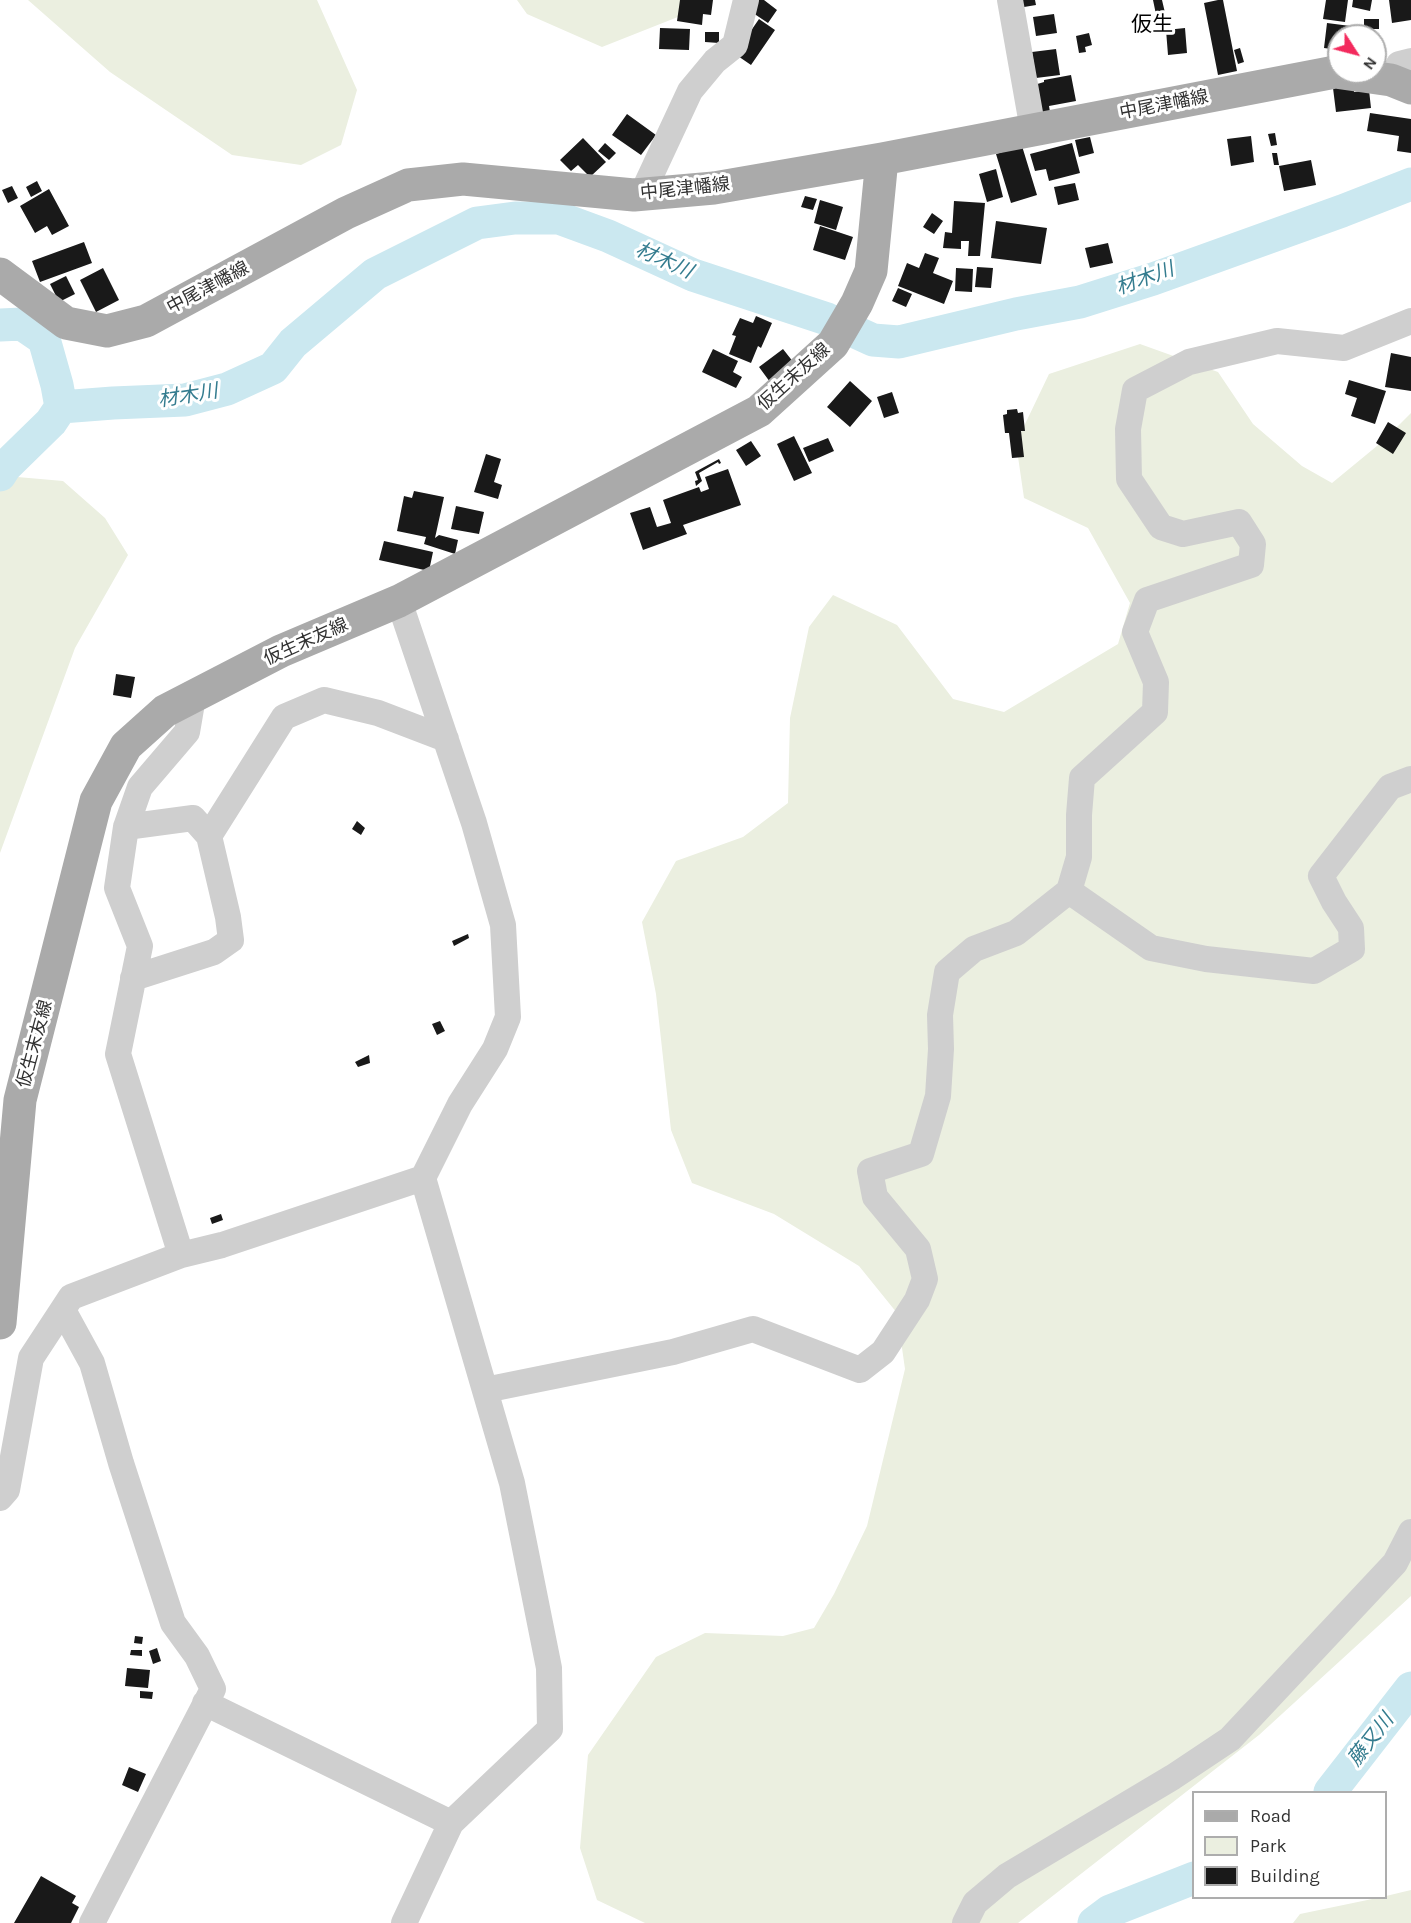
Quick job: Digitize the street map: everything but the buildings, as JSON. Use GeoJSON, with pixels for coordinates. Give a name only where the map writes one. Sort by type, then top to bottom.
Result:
{"type":"FeatureCollection","features":[{"type":"Feature","properties":{"kind":"main road","name":"中尾津幡線"},"geometry":{"type":"LineString","coordinates":[[0,274],[66,323],[107,331],[146,321],[346,213],[408,185],[463,179],[642,194],[714,188],[882,159],[1335,72],[1404,76]]}},
{"type":"Feature","properties":{"kind":"main road","name":"仮生末友線"},"geometry":{"type":"LineString","coordinates":[[0,1323],[20,1100],[96,801],[126,746],[165,711],[281,651],[399,601],[759,411],[833,344],[857,303],[871,272],[882,159]]}},
{"type":"Feature","properties":{"kind":"street"},"geometry":{"type":"LineString","coordinates":[[642,194],[690,91],[715,61],[735,45],[746,0]]}},
{"type":"Feature","properties":{"kind":"street"},"geometry":{"type":"LineString","coordinates":[[1010,0],[1033,130]]}},
{"type":"Feature","properties":{"kind":"street"},"geometry":{"type":"LineString","coordinates":[[485,1390],[673,1352],[753,1329],[860,1370],[883,1352],[917,1300],[925,1280],[918,1250],[874,1197],[870,1170],[921,1154],[938,1096],[941,1048],[940,1015],[947,972],[974,949],[1017,933],[1069,891],[1079,857],[1082,778],[1155,712],[1156,682],[1135,632],[1147,600],[1251,566],[1254,544],[1239,522],[1182,534],[1161,527],[1129,479],[1128,429],[1136,390],[1189,362],[1277,341],[1344,348],[1411,321]]}},
{"type":"Feature","properties":{"kind":"street"},"geometry":{"type":"LineString","coordinates":[[399,601],[474,823],[503,925],[508,1017],[495,1049],[460,1104],[423,1178],[512,1483],[549,1668],[550,1729],[451,1823],[404,1923]]}},
{"type":"Feature","properties":{"kind":"street"},"geometry":{"type":"LineString","coordinates":[[181,1255],[118,1054],[140,946],[117,888],[126,827],[140,787],[187,732],[193,697]]}},
{"type":"Feature","properties":{"kind":"street"},"geometry":{"type":"LineString","coordinates":[[209,836],[284,717],[324,699],[378,713],[446,739]]}},
{"type":"Feature","properties":{"kind":"street"},"geometry":{"type":"LineString","coordinates":[[1069,891],[1151,948],[1206,959],[1314,971],[1352,949],[1351,928],[1321,876],[1390,787],[1411,779]]}},
{"type":"Feature","properties":{"kind":"street"},"geometry":{"type":"LineString","coordinates":[[126,827],[193,818],[209,836],[228,917],[231,940],[214,952],[133,978]]}},
{"type":"Feature","properties":{"kind":"street"},"geometry":{"type":"LineString","coordinates":[[0,1498],[7,1490],[31,1358],[71,1298],[181,1255],[222,1245],[423,1178]]}},
{"type":"Feature","properties":{"kind":"street"},"geometry":{"type":"LineString","coordinates":[[63,1310],[92,1364],[121,1463],[173,1623],[197,1656],[213,1689],[92,1923]]}},
{"type":"Feature","properties":{"kind":"street"},"geometry":{"type":"LineString","coordinates":[[965,1923],[975,1903],[1007,1876],[1173,1777],[1230,1738],[1395,1563],[1411,1532]]}},
{"type":"Feature","properties":{"kind":"street"},"geometry":{"type":"LineString","coordinates":[[205,1703],[451,1823]]}},
{"type":"Feature","properties":{"kind":"green space"},"geometry":{"type":"Polygon","coordinates":[[[28,0],[317,0],[357,90],[341,145],[301,165],[232,155],[110,72],[28,0]]]}},
{"type":"Feature","properties":{"kind":"green space"},"geometry":{"type":"Polygon","coordinates":[[[517,0],[705,0],[698,9],[602,47],[527,14],[517,0]]]}},
{"type":"Feature","properties":{"kind":"green space"},"geometry":{"type":"Polygon","coordinates":[[[1140,344],[1218,372],[1253,424],[1302,466],[1332,483],[1383,441],[1411,413],[1411,1596],[1259,1735],[1018,1923],[645,1923],[597,1900],[580,1848],[588,1755],[656,1657],[705,1633],[783,1636],[814,1628],[834,1594],[867,1526],[905,1369],[897,1313],[859,1266],[774,1214],[692,1183],[671,1130],[656,994],[642,922],[676,861],[743,837],[788,803],[790,718],[809,627],[833,595],[897,625],[953,699],[1004,712],[1118,644],[1130,603],[1088,528],[1024,498],[1016,443],[1049,374],[1140,344]]]}},
{"type":"Feature","properties":{"kind":"green space"},"geometry":{"type":"Polygon","coordinates":[[[6,476],[63,481],[105,518],[128,555],[75,648],[0,853],[0,481],[6,476]]]}},
{"type":"Feature","properties":{"kind":"green space"},"geometry":{"type":"Polygon","coordinates":[[[1411,1890],[1411,1923],[1293,1923],[1300,1914],[1372,1899],[1387,1899],[1387,1896],[1411,1890]]]}},
{"type":"Feature","properties":{"kind":"waterway","name":"材木川"},"geometry":{"type":"LineString","coordinates":[[61,407],[185,400],[227,389],[273,368],[293,343],[375,274],[477,223],[515,218],[559,218],[608,236],[693,275],[827,319],[873,340],[899,342],[1016,314],[1080,302],[1153,279],[1411,184]]}},
{"type":"Feature","properties":{"kind":"waterway","name":"材木川"},"geometry":{"type":"LineString","coordinates":[[0,325],[22,324],[44,339],[61,407]]}},
{"type":"Feature","properties":{"kind":"waterway"},"geometry":{"type":"LineString","coordinates":[[0,475],[5,467],[51,422],[61,407]]}},
{"type":"Feature","properties":{"kind":"waterway","name":"藤又川"},"geometry":{"type":"LineString","coordinates":[[1331,1791],[1411,1688]]}},
{"type":"Feature","properties":{"kind":"waterway","name":"藤又川"},"geometry":{"type":"LineString","coordinates":[[1094,1923],[1110,1911],[1192,1879]]}},
{"type":"Feature","properties":{"kind":"district","name":"仮生"},"geometry":{"type":"Point","coordinates":[1152,25]}}]}
